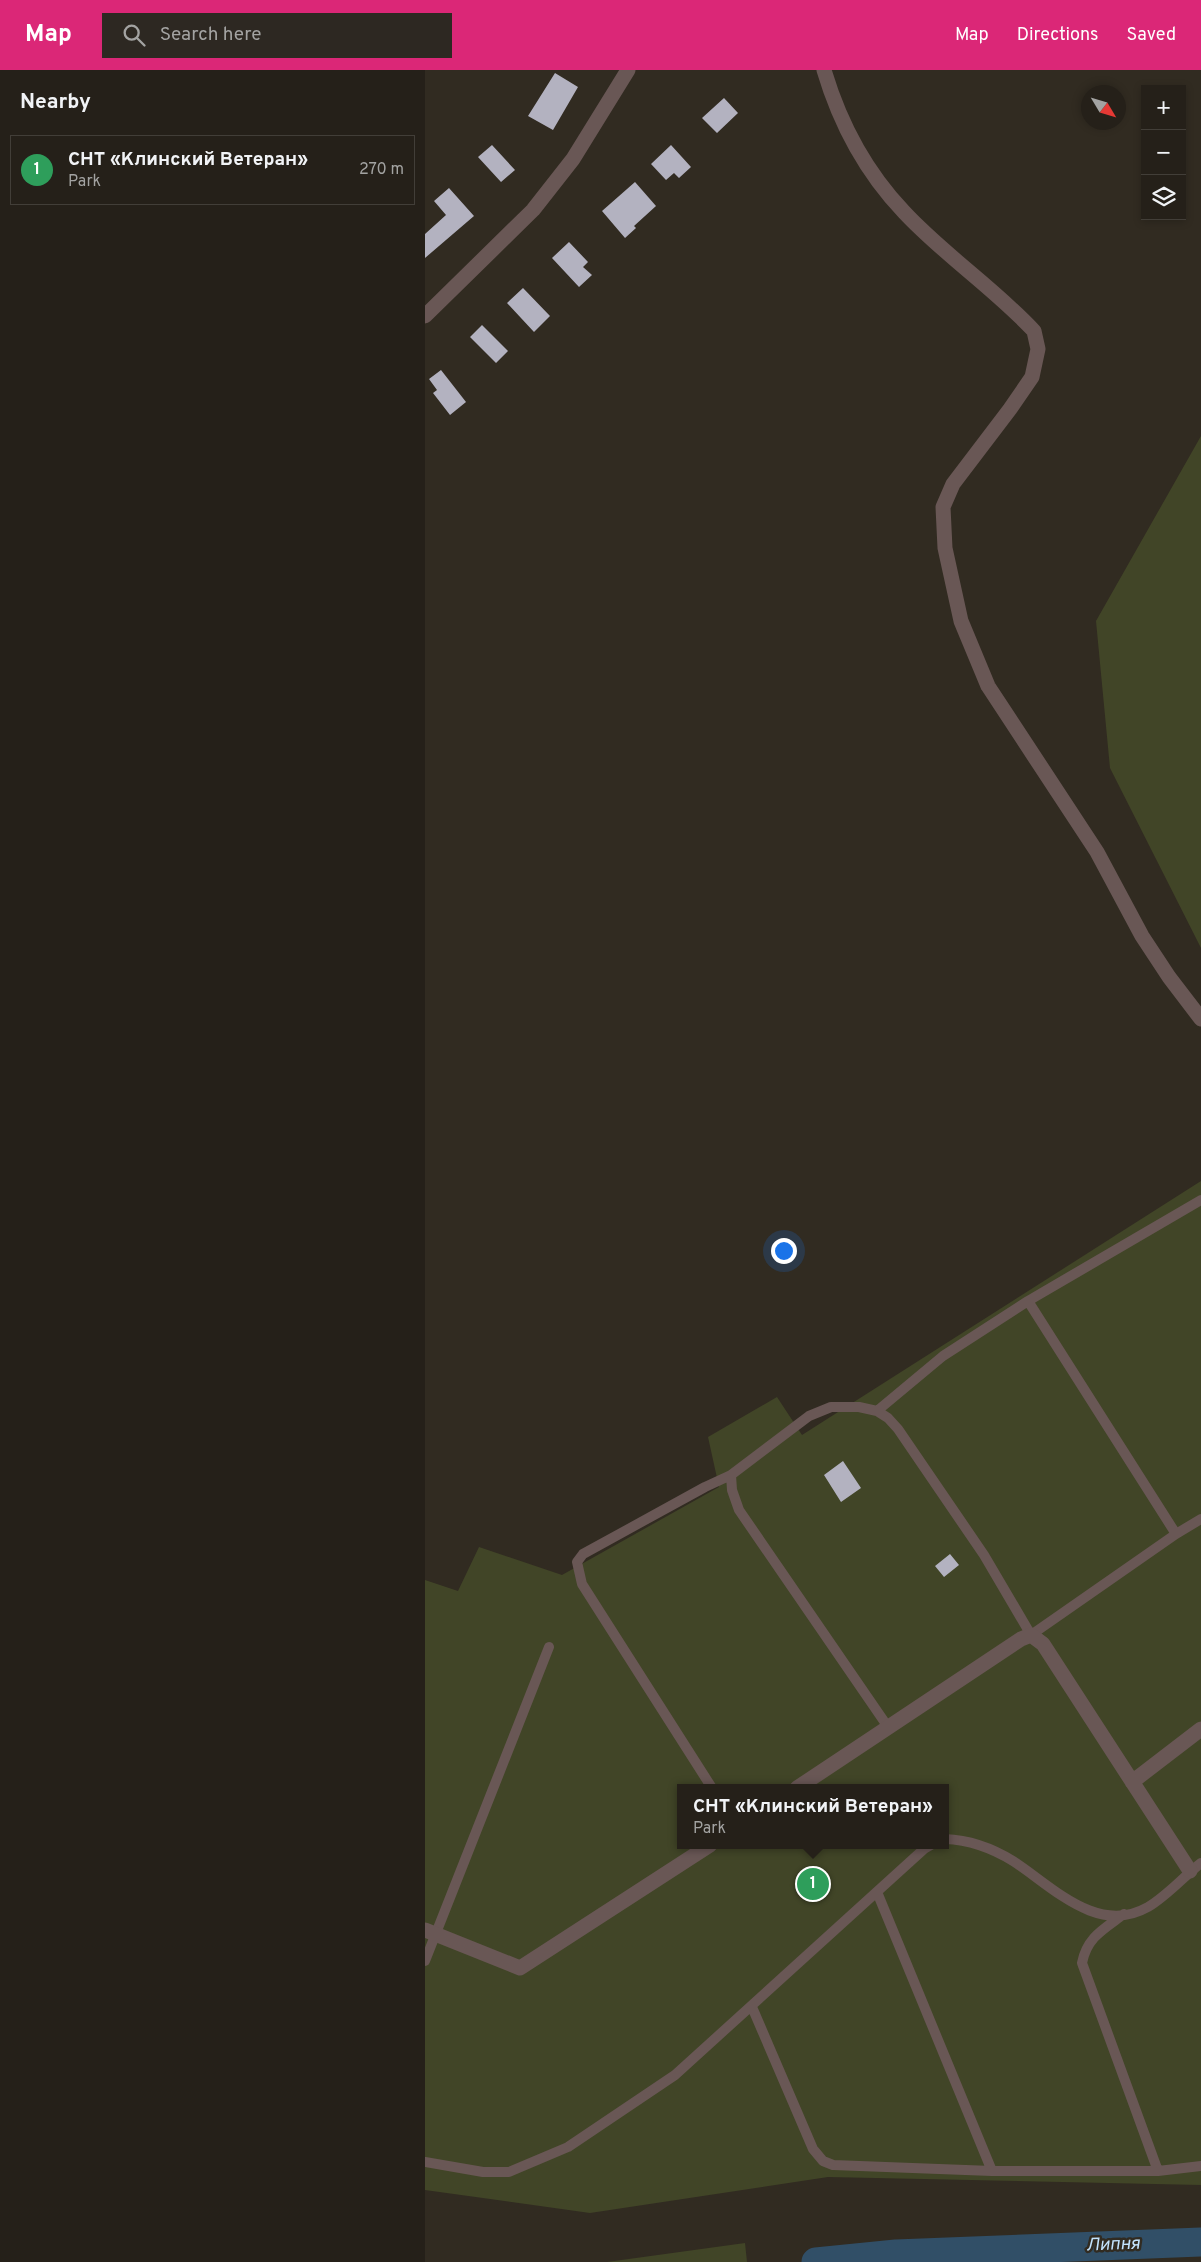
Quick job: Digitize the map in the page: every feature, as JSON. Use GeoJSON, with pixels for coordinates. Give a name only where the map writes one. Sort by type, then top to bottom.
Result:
{"type":"FeatureCollection","features":[{"type":"Feature","properties":{"kind":"street"},"geometry":{"type":"LineString","coordinates":[[425,316],[533,210],[573,159],[628,70]]}},
{"type":"Feature","properties":{"kind":"street"},"geometry":{"type":"LineString","coordinates":[[824,70],[845,129],[873,176],[905,213],[1034,331],[1038,349],[1032,376],[1010,410],[953,484],[943,507],[945,548],[961,621],[989,686],[1097,852],[1142,936],[1169,977],[1201,1019]]}},
{"type":"Feature","properties":{"kind":"street"},"geometry":{"type":"LineString","coordinates":[[803,1784],[1021,1639],[1031,1635],[1043,1644],[1132,1782],[1197,1870]]}},
{"type":"Feature","properties":{"kind":"street"},"geometry":{"type":"LineString","coordinates":[[1132,1782],[1201,1729]]}},
{"type":"Feature","properties":{"kind":"street"},"geometry":{"type":"LineString","coordinates":[[430,1932],[521,1968],[704,1849]]}},
{"type":"Feature","properties":{"kind":"lane"},"geometry":{"type":"LineString","coordinates":[[877,1411],[943,1356],[1028,1301],[1201,1200]]}},
{"type":"Feature","properties":{"kind":"lane"},"geometry":{"type":"LineString","coordinates":[[1028,1301],[1176,1534]]}},
{"type":"Feature","properties":{"kind":"lane"},"geometry":{"type":"LineString","coordinates":[[710,1784],[582,1584],[577,1562],[583,1554],[705,1487],[731,1475],[809,1416],[831,1407],[859,1407],[877,1411],[888,1418],[984,1555],[1031,1635],[1176,1534],[1201,1519]]}},
{"type":"Feature","properties":{"kind":"lane"},"geometry":{"type":"LineString","coordinates":[[731,1475],[732,1490],[739,1510],[889,1727]]}},
{"type":"Feature","properties":{"kind":"lane"},"geometry":{"type":"LineString","coordinates":[[425,1961],[430,1932],[549,1647]]}},
{"type":"Feature","properties":{"kind":"lane"},"geometry":{"type":"LineString","coordinates":[[949,1839],[965,1840],[1012,1860],[1084,1909],[1102,1914],[1124,1914],[1147,1908],[1197,1870]]}},
{"type":"Feature","properties":{"kind":"lane"},"geometry":{"type":"LineString","coordinates":[[425,2162],[483,2172],[509,2172],[568,2147],[675,2075],[924,1849]]}},
{"type":"Feature","properties":{"kind":"lane"},"geometry":{"type":"LineString","coordinates":[[877,1892],[992,2171]]}},
{"type":"Feature","properties":{"kind":"lane"},"geometry":{"type":"LineString","coordinates":[[1124,1914],[1096,1934],[1085,1949],[1082,1963],[1158,2171]]}},
{"type":"Feature","properties":{"kind":"lane"},"geometry":{"type":"LineString","coordinates":[[752,2007],[813,2149],[823,2161],[833,2165],[992,2171],[1158,2171],[1201,2166]]}},
{"type":"Feature","properties":{"kind":"green space"},"geometry":{"type":"Polygon","coordinates":[[[1201,436],[1201,948],[1110,768],[1096,621],[1201,436]]]}},
{"type":"Feature","properties":{"kind":"green space"},"geometry":{"type":"Polygon","coordinates":[[[1201,1181],[1201,2185],[828,2177],[590,2213],[425,2190],[425,1580],[458,1591],[479,1547],[562,1575],[719,1487],[708,1437],[777,1397],[802,1435],[1201,1181]]]}},
{"type":"Feature","properties":{"kind":"green space"},"geometry":{"type":"Polygon","coordinates":[[[745,2243],[747,2262],[607,2262],[745,2243]]]}},
{"type":"Feature","properties":{"kind":"building"},"geometry":{"type":"Polygon","coordinates":[[[555,73],[578,87],[553,130],[528,116],[555,73]]]}},
{"type":"Feature","properties":{"kind":"building"},"geometry":{"type":"Polygon","coordinates":[[[724,98],[738,113],[717,133],[702,118],[724,98]]]}},
{"type":"Feature","properties":{"kind":"building"},"geometry":{"type":"Polygon","coordinates":[[[492,145],[515,170],[501,182],[478,157],[492,145]]]}},
{"type":"Feature","properties":{"kind":"building"},"geometry":{"type":"Polygon","coordinates":[[[671,145],[691,167],[679,178],[674,173],[666,180],[651,164],[671,145]]]}},
{"type":"Feature","properties":{"kind":"building"},"geometry":{"type":"Polygon","coordinates":[[[635,182],[656,206],[634,226],[636,228],[625,238],[602,211],[635,182]]]}},
{"type":"Feature","properties":{"kind":"building"},"geometry":{"type":"Polygon","coordinates":[[[449,188],[474,216],[425,258],[425,234],[446,215],[434,201],[449,188]]]}},
{"type":"Feature","properties":{"kind":"building"},"geometry":{"type":"Polygon","coordinates":[[[569,242],[588,262],[583,267],[592,275],[579,287],[552,258],[569,242]]]}},
{"type":"Feature","properties":{"kind":"building"},"geometry":{"type":"Polygon","coordinates":[[[523,288],[550,316],[534,332],[507,303],[523,288]]]}},
{"type":"Feature","properties":{"kind":"building"},"geometry":{"type":"Polygon","coordinates":[[[482,325],[508,351],[496,363],[470,337],[482,325]]]}},
{"type":"Feature","properties":{"kind":"building"},"geometry":{"type":"Polygon","coordinates":[[[441,370],[466,402],[450,415],[433,393],[437,390],[429,379],[441,370]]]}},
{"type":"Feature","properties":{"kind":"building"},"geometry":{"type":"Polygon","coordinates":[[[843,1461],[861,1488],[841,1502],[824,1475],[843,1461]]]}},
{"type":"Feature","properties":{"kind":"building"},"geometry":{"type":"Polygon","coordinates":[[[950,1554],[959,1565],[944,1577],[935,1566],[950,1554]]]}},
{"type":"Feature","properties":{"kind":"waterway","name":"Липня"},"geometry":{"type":"LineString","coordinates":[[816,2262],[896,2254],[1201,2242]]}},
{"type":"Feature","properties":{"kind":"place","name":"СНТ «Клинский Ветеран»"},"geometry":{"type":"Point","coordinates":[813,1884]}}]}
